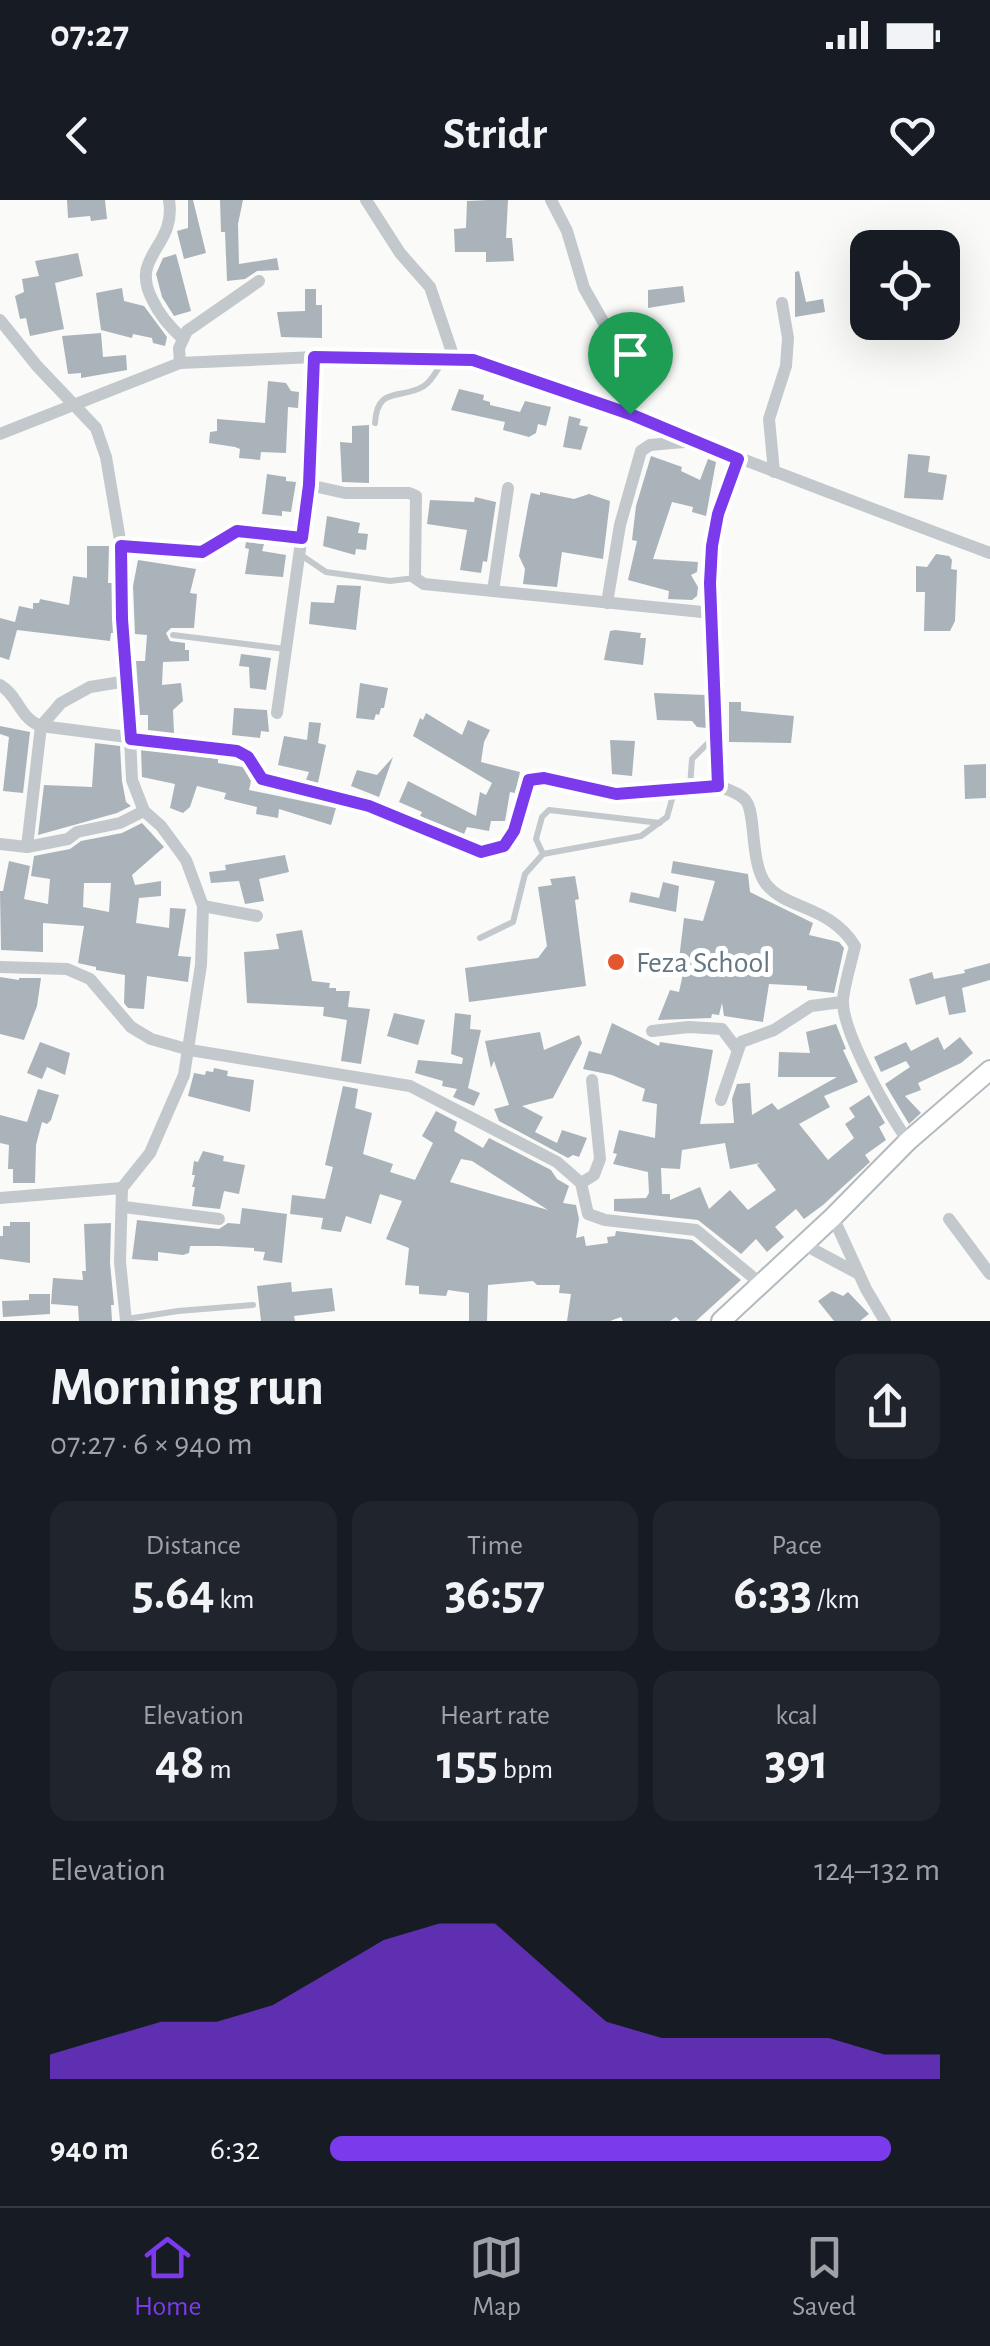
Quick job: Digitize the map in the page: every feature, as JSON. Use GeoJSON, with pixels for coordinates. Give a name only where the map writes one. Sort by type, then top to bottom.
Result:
{"type":"FeatureCollection","features":[{"type":"Feature","properties":{"kind":"main road"},"geometry":{"type":"LineString","coordinates":[[727,1319],[908,1141],[990,1070]]}},
{"type":"Feature","properties":{"kind":"street"},"geometry":{"type":"LineString","coordinates":[[169,200],[169,230],[149,260],[144,279],[158,312],[182,338]]}},
{"type":"Feature","properties":{"kind":"street"},"geometry":{"type":"LineString","coordinates":[[366,200],[386,234],[430,286],[449,358]]}},
{"type":"Feature","properties":{"kind":"street"},"geometry":{"type":"LineString","coordinates":[[552,200],[567,232],[584,288],[617,346],[629,390],[630,414]]}},
{"type":"Feature","properties":{"kind":"street"},"geometry":{"type":"LineString","coordinates":[[180,362],[182,338],[222,304],[259,280]]}},
{"type":"Feature","properties":{"kind":"street"},"geometry":{"type":"LineString","coordinates":[[774,472],[769,419],[786,366],[788,338],[782,303]]}},
{"type":"Feature","properties":{"kind":"street"},"geometry":{"type":"LineString","coordinates":[[0,320],[96,428],[121,546],[132,780],[144,811],[161,826],[186,860],[203,906],[201,965],[190,1050],[173,1106],[150,1154],[122,1188],[120,1262],[126,1320]]}},
{"type":"Feature","properties":{"kind":"street"},"geometry":{"type":"LineString","coordinates":[[277,713],[309,485],[314,357]]}},
{"type":"Feature","properties":{"kind":"street"},"geometry":{"type":"LineString","coordinates":[[0,434],[180,362],[314,357],[473,360],[630,414],[738,459],[990,553]]}},
{"type":"Feature","properties":{"kind":"street"},"geometry":{"type":"LineString","coordinates":[[607,603],[624,509],[642,451],[650,444],[700,441]]}},
{"type":"Feature","properties":{"kind":"street"},"geometry":{"type":"LineString","coordinates":[[718,786],[712,546],[718,514],[738,459]]}},
{"type":"Feature","properties":{"kind":"street"},"geometry":{"type":"LineString","coordinates":[[309,485],[345,493],[416,496],[415,578],[424,584],[712,613]]}},
{"type":"Feature","properties":{"kind":"street"},"geometry":{"type":"LineString","coordinates":[[493,592],[508,488]]}},
{"type":"Feature","properties":{"kind":"street"},"geometry":{"type":"LineString","coordinates":[[121,546],[202,552],[237,531],[302,538]]}},
{"type":"Feature","properties":{"kind":"street"},"geometry":{"type":"LineString","coordinates":[[27,847],[40,726],[61,703],[90,687],[127,682]]}},
{"type":"Feature","properties":{"kind":"street"},"geometry":{"type":"LineString","coordinates":[[0,685],[26,718],[40,726],[237,751],[248,757],[262,779],[369,806],[481,852],[504,846],[514,831],[529,780],[544,778],[616,794],[718,786],[744,797],[752,810],[750,828],[764,883],[834,922],[855,946],[842,1002],[867,1070],[908,1141]]}},
{"type":"Feature","properties":{"kind":"street"},"geometry":{"type":"LineString","coordinates":[[0,844],[27,847],[68,839],[78,832],[120,822],[144,811]]}},
{"type":"Feature","properties":{"kind":"street"},"geometry":{"type":"LineString","coordinates":[[203,906],[257,916]]}},
{"type":"Feature","properties":{"kind":"street"},"geometry":{"type":"LineString","coordinates":[[0,967],[67,969],[90,979],[131,1028],[151,1039],[190,1050],[410,1086],[557,1162],[581,1183],[588,1214],[605,1220],[696,1230],[761,1284]]}},
{"type":"Feature","properties":{"kind":"street"},"geometry":{"type":"LineString","coordinates":[[721,1100],[741,1042],[774,1030],[810,1006],[842,1002]]}},
{"type":"Feature","properties":{"kind":"street"},"geometry":{"type":"LineString","coordinates":[[652,1030],[722,1030],[738,1049]]}},
{"type":"Feature","properties":{"kind":"street"},"geometry":{"type":"LineString","coordinates":[[581,1183],[594,1175],[600,1160],[592,1080]]}},
{"type":"Feature","properties":{"kind":"street"},"geometry":{"type":"LineString","coordinates":[[0,1198],[122,1188]]}},
{"type":"Feature","properties":{"kind":"street"},"geometry":{"type":"LineString","coordinates":[[124,1207],[218,1219]]}},
{"type":"Feature","properties":{"kind":"street"},"geometry":{"type":"LineString","coordinates":[[833,1217],[885,1321]]}},
{"type":"Feature","properties":{"kind":"street"},"geometry":{"type":"LineString","coordinates":[[949,1219],[990,1274]]}},
{"type":"Feature","properties":{"kind":"street"},"geometry":{"type":"LineString","coordinates":[[804,1244],[859,1274]]}},
{"type":"Feature","properties":{"kind":"lane"},"geometry":{"type":"LineString","coordinates":[[375,424],[376,413],[387,397],[429,383],[449,358]]}},
{"type":"Feature","properties":{"kind":"lane"},"geometry":{"type":"LineString","coordinates":[[300,554],[326,572],[390,581],[415,578]]}},
{"type":"Feature","properties":{"kind":"lane"},"geometry":{"type":"LineString","coordinates":[[173,635],[286,649]]}},
{"type":"Feature","properties":{"kind":"lane"},"geometry":{"type":"LineString","coordinates":[[690,788],[692,758],[717,734]]}},
{"type":"Feature","properties":{"kind":"lane"},"geometry":{"type":"LineString","coordinates":[[480,938],[513,922],[525,874],[544,854],[641,836],[668,817],[675,791]]}},
{"type":"Feature","properties":{"kind":"lane"},"geometry":{"type":"LineString","coordinates":[[544,854],[536,840],[542,817],[549,810],[661,824]]}},
{"type":"Feature","properties":{"kind":"lane"},"geometry":{"type":"LineString","coordinates":[[126,1320],[253,1305]]}},
{"type":"Feature","properties":{"kind":"building"},"geometry":{"type":"Polygon","coordinates":[[[67,200],[105,200],[107,219],[68,218],[67,200]]]}},
{"type":"Feature","properties":{"kind":"building"},"geometry":{"type":"Polygon","coordinates":[[[188,200],[193,200],[206,253],[184,259],[177,231],[188,228],[188,200]]]}},
{"type":"Feature","properties":{"kind":"building"},"geometry":{"type":"Polygon","coordinates":[[[220,200],[243,200],[238,224],[239,264],[277,258],[279,270],[257,271],[245,279],[227,281],[220,200]]]}},
{"type":"Feature","properties":{"kind":"building"},"geometry":{"type":"Polygon","coordinates":[[[508,200],[506,238],[512,238],[514,261],[486,262],[486,252],[455,252],[454,229],[466,228],[467,201],[508,200]]]}},
{"type":"Feature","properties":{"kind":"building"},"geometry":{"type":"Polygon","coordinates":[[[78,253],[83,276],[55,283],[64,329],[30,336],[26,318],[20,319],[15,296],[24,292],[22,279],[39,276],[35,261],[78,253]]]}},
{"type":"Feature","properties":{"kind":"building"},"geometry":{"type":"Polygon","coordinates":[[[176,254],[191,311],[174,316],[162,297],[156,274],[163,258],[176,254]]]}},
{"type":"Feature","properties":{"kind":"building"},"geometry":{"type":"Polygon","coordinates":[[[799,271],[806,302],[823,299],[825,312],[795,317],[795,272],[799,271]]]}},
{"type":"Feature","properties":{"kind":"building"},"geometry":{"type":"Polygon","coordinates":[[[683,286],[685,302],[648,308],[648,290],[683,286]]]}},
{"type":"Feature","properties":{"kind":"building"},"geometry":{"type":"Polygon","coordinates":[[[122,288],[124,301],[144,306],[167,337],[165,346],[153,343],[152,338],[133,334],[132,338],[101,330],[96,293],[122,288]]]}},
{"type":"Feature","properties":{"kind":"building"},"geometry":{"type":"Polygon","coordinates":[[[305,289],[316,289],[316,305],[322,305],[322,338],[281,337],[277,312],[305,311],[305,289]]]}},
{"type":"Feature","properties":{"kind":"building"},"geometry":{"type":"Polygon","coordinates":[[[101,333],[103,357],[126,355],[127,370],[81,378],[81,373],[68,374],[62,336],[101,333]]]}},
{"type":"Feature","properties":{"kind":"building"},"geometry":{"type":"Polygon","coordinates":[[[268,381],[286,383],[291,391],[299,392],[298,408],[288,407],[286,453],[261,452],[260,460],[239,458],[240,449],[209,443],[210,432],[217,431],[217,419],[265,423],[268,381]]]}},
{"type":"Feature","properties":{"kind":"building"},"geometry":{"type":"Polygon","coordinates":[[[459,389],[484,395],[483,400],[490,405],[520,412],[525,401],[551,407],[546,426],[538,424],[536,433],[529,437],[503,430],[505,422],[451,410],[459,389]]]}},
{"type":"Feature","properties":{"kind":"building"},"geometry":{"type":"Polygon","coordinates":[[[569,416],[581,419],[579,425],[588,427],[581,450],[563,447],[569,416]]]}},
{"type":"Feature","properties":{"kind":"building"},"geometry":{"type":"Polygon","coordinates":[[[369,425],[369,483],[342,482],[340,442],[352,443],[352,426],[369,425]]]}},
{"type":"Feature","properties":{"kind":"building"},"geometry":{"type":"Polygon","coordinates":[[[908,454],[930,456],[928,472],[947,475],[943,500],[904,498],[908,454]]]}},
{"type":"Feature","properties":{"kind":"building"},"geometry":{"type":"Polygon","coordinates":[[[651,456],[682,467],[681,471],[700,480],[708,459],[716,462],[706,516],[692,512],[693,507],[672,502],[653,559],[698,562],[697,572],[691,575],[698,587],[692,600],[668,599],[669,591],[628,580],[637,541],[632,540],[636,506],[651,456]]]}},
{"type":"Feature","properties":{"kind":"building"},"geometry":{"type":"Polygon","coordinates":[[[267,474],[296,482],[291,512],[282,511],[282,516],[262,514],[267,474]]]}},
{"type":"Feature","properties":{"kind":"building"},"geometry":{"type":"Polygon","coordinates":[[[531,493],[574,499],[589,494],[610,501],[603,559],[562,552],[557,587],[523,584],[525,569],[519,556],[529,501],[531,493]]]}},
{"type":"Feature","properties":{"kind":"building"},"geometry":{"type":"Polygon","coordinates":[[[475,497],[496,502],[487,562],[483,561],[481,573],[460,570],[467,530],[427,524],[430,500],[474,502],[475,497]]]}},
{"type":"Feature","properties":{"kind":"building"},"geometry":{"type":"Polygon","coordinates":[[[327,516],[360,523],[358,533],[368,534],[366,550],[356,549],[355,555],[323,546],[327,516]]]}},
{"type":"Feature","properties":{"kind":"building"},"geometry":{"type":"Polygon","coordinates":[[[246,542],[264,544],[262,551],[286,555],[283,577],[245,574],[249,549],[245,548],[246,542]]]}},
{"type":"Feature","properties":{"kind":"building"},"geometry":{"type":"Polygon","coordinates":[[[87,546],[109,546],[108,583],[113,583],[115,633],[111,633],[110,641],[17,630],[9,660],[0,657],[0,618],[15,622],[19,606],[33,609],[33,603],[40,599],[69,605],[73,576],[87,578],[87,546]]]}},
{"type":"Feature","properties":{"kind":"building"},"geometry":{"type":"Polygon","coordinates":[[[936,554],[949,556],[951,569],[957,570],[955,621],[950,631],[924,631],[925,592],[916,592],[916,566],[927,567],[936,554]]]}},
{"type":"Feature","properties":{"kind":"building"},"geometry":{"type":"Polygon","coordinates":[[[138,560],[196,569],[190,593],[197,594],[194,628],[171,628],[166,633],[170,641],[185,643],[185,650],[189,650],[189,661],[163,662],[162,685],[181,683],[183,701],[173,710],[174,733],[148,730],[148,715],[140,715],[136,661],[145,661],[147,635],[135,634],[133,586],[138,560]]]}},
{"type":"Feature","properties":{"kind":"building"},"geometry":{"type":"Polygon","coordinates":[[[337,585],[361,586],[356,630],[309,624],[311,602],[334,603],[337,585]]]}},
{"type":"Feature","properties":{"kind":"building"},"geometry":{"type":"Polygon","coordinates":[[[610,631],[641,633],[640,638],[646,638],[643,665],[604,660],[610,631]]]}},
{"type":"Feature","properties":{"kind":"building"},"geometry":{"type":"Polygon","coordinates":[[[241,654],[271,658],[266,690],[250,688],[249,667],[239,666],[241,654]]]}},
{"type":"Feature","properties":{"kind":"building"},"geometry":{"type":"Polygon","coordinates":[[[360,683],[388,688],[384,708],[374,720],[356,718],[360,683]]]}},
{"type":"Feature","properties":{"kind":"building"},"geometry":{"type":"Polygon","coordinates":[[[654,693],[705,695],[707,728],[697,727],[692,721],[657,720],[654,693]]]}},
{"type":"Feature","properties":{"kind":"building"},"geometry":{"type":"Polygon","coordinates":[[[729,702],[741,702],[741,711],[794,716],[791,743],[729,742],[729,702]]]}},
{"type":"Feature","properties":{"kind":"building"},"geometry":{"type":"Polygon","coordinates":[[[234,708],[267,710],[269,732],[261,731],[260,738],[232,735],[234,708]]]}},
{"type":"Feature","properties":{"kind":"building"},"geometry":{"type":"Polygon","coordinates":[[[426,713],[462,735],[468,720],[490,730],[481,762],[520,772],[515,793],[510,792],[505,821],[491,821],[489,831],[467,827],[464,834],[420,816],[422,812],[399,802],[408,781],[476,816],[480,792],[486,795],[492,783],[413,736],[426,713]]]}},
{"type":"Feature","properties":{"kind":"building"},"geometry":{"type":"Polygon","coordinates":[[[309,722],[321,723],[318,743],[326,745],[318,783],[306,780],[309,772],[278,765],[284,736],[307,740],[309,722]]]}},
{"type":"Feature","properties":{"kind":"building"},"geometry":{"type":"Polygon","coordinates":[[[0,726],[30,732],[23,793],[3,791],[9,737],[0,734],[0,726]]]}},
{"type":"Feature","properties":{"kind":"building"},"geometry":{"type":"Polygon","coordinates":[[[610,740],[635,741],[632,776],[612,774],[610,740]]]}},
{"type":"Feature","properties":{"kind":"building"},"geometry":{"type":"Polygon","coordinates":[[[95,743],[120,746],[122,781],[126,802],[131,806],[38,835],[44,785],[92,787],[95,743]]]}},
{"type":"Feature","properties":{"kind":"building"},"geometry":{"type":"Polygon","coordinates":[[[141,749],[218,759],[218,763],[243,767],[251,781],[249,790],[336,808],[331,825],[279,809],[278,818],[256,814],[257,807],[224,799],[226,793],[197,786],[190,807],[183,813],[170,808],[175,784],[142,777],[141,749]]]}},
{"type":"Feature","properties":{"kind":"building"},"geometry":{"type":"Polygon","coordinates":[[[393,757],[379,797],[351,786],[357,770],[377,775],[393,757]]]}},
{"type":"Feature","properties":{"kind":"building"},"geometry":{"type":"Polygon","coordinates":[[[986,764],[986,798],[965,799],[964,765],[986,764]]]}},
{"type":"Feature","properties":{"kind":"building"},"geometry":{"type":"Polygon","coordinates":[[[142,823],[164,847],[132,875],[135,885],[161,881],[161,896],[139,898],[136,923],[169,928],[170,908],[186,909],[178,956],[191,957],[188,982],[147,976],[144,1009],[128,1008],[124,1003],[125,975],[78,963],[84,926],[43,923],[43,952],[1,950],[0,891],[9,861],[30,866],[24,899],[48,904],[50,879],[31,876],[34,856],[122,833],[142,823]],[[84,883],[83,907],[109,912],[111,883],[84,883]]]}},
{"type":"Feature","properties":{"kind":"building"},"geometry":{"type":"Polygon","coordinates":[[[285,855],[289,872],[259,879],[264,901],[245,904],[239,881],[211,883],[209,872],[226,870],[225,865],[285,855]]]}},
{"type":"Feature","properties":{"kind":"building"},"geometry":{"type":"Polygon","coordinates":[[[673,861],[748,874],[750,892],[813,923],[809,935],[839,942],[844,948],[834,993],[807,990],[807,986],[769,984],[763,1022],[724,1016],[722,1003],[719,1015],[712,1014],[711,1018],[658,1020],[670,990],[679,992],[686,960],[679,959],[684,918],[703,921],[715,881],[671,873],[673,861]]]}},
{"type":"Feature","properties":{"kind":"building"},"geometry":{"type":"Polygon","coordinates":[[[575,876],[586,986],[469,1002],[465,968],[538,958],[547,946],[538,887],[552,885],[550,879],[575,876]]]}},
{"type":"Feature","properties":{"kind":"building"},"geometry":{"type":"Polygon","coordinates":[[[663,882],[679,886],[676,912],[629,902],[631,892],[659,898],[663,882]]]}},
{"type":"Feature","properties":{"kind":"building"},"geometry":{"type":"Polygon","coordinates":[[[302,930],[312,981],[330,983],[329,988],[336,991],[350,991],[348,1007],[370,1009],[361,1064],[341,1061],[347,1020],[323,1016],[324,1007],[247,1003],[244,952],[279,949],[276,934],[302,930]]]}},
{"type":"Feature","properties":{"kind":"building"},"geometry":{"type":"Polygon","coordinates":[[[990,963],[990,980],[962,988],[966,1012],[949,1015],[945,996],[916,1005],[909,979],[932,972],[934,979],[965,973],[964,970],[990,963]]]}},
{"type":"Feature","properties":{"kind":"building"},"geometry":{"type":"Polygon","coordinates":[[[0,977],[41,978],[37,1006],[24,1040],[0,1034],[0,977]]]}},
{"type":"Feature","properties":{"kind":"building"},"geometry":{"type":"Polygon","coordinates":[[[394,1013],[425,1020],[418,1045],[387,1036],[394,1013]]]}},
{"type":"Feature","properties":{"kind":"building"},"geometry":{"type":"Polygon","coordinates":[[[455,1013],[471,1015],[470,1029],[481,1030],[468,1088],[480,1093],[474,1106],[453,1097],[457,1089],[442,1086],[443,1081],[415,1073],[418,1060],[462,1064],[463,1058],[451,1054],[455,1013]]]}},
{"type":"Feature","properties":{"kind":"building"},"geometry":{"type":"Polygon","coordinates":[[[612,1023],[659,1046],[660,1042],[713,1050],[700,1124],[734,1123],[732,1099],[737,1084],[750,1083],[752,1115],[772,1103],[778,1110],[837,1077],[778,1077],[779,1052],[810,1053],[806,1032],[836,1024],[858,1082],[824,1096],[830,1107],[799,1124],[828,1160],[854,1138],[845,1124],[855,1117],[849,1108],[869,1095],[885,1123],[879,1127],[886,1140],[865,1155],[870,1162],[823,1205],[804,1219],[796,1209],[775,1227],[784,1237],[767,1252],[756,1239],[741,1254],[698,1220],[614,1211],[614,1199],[646,1198],[649,1193],[648,1172],[613,1164],[617,1154],[613,1153],[619,1130],[655,1138],[657,1104],[642,1101],[645,1089],[612,1075],[583,1069],[589,1051],[601,1054],[612,1023]],[[725,1143],[682,1150],[680,1169],[661,1168],[662,1194],[670,1194],[670,1200],[700,1187],[709,1209],[730,1190],[748,1210],[776,1190],[757,1165],[760,1163],[730,1169],[725,1143]]]}},
{"type":"Feature","properties":{"kind":"building"},"geometry":{"type":"Polygon","coordinates":[[[540,1032],[544,1050],[579,1035],[582,1043],[553,1098],[522,1106],[543,1117],[535,1132],[557,1143],[562,1130],[587,1138],[579,1157],[568,1158],[499,1121],[494,1109],[509,1105],[494,1061],[491,1068],[485,1041],[540,1032]]]}},
{"type":"Feature","properties":{"kind":"building"},"geometry":{"type":"Polygon","coordinates":[[[938,1037],[944,1050],[960,1037],[973,1053],[961,1063],[918,1083],[921,1090],[905,1096],[921,1113],[909,1124],[885,1084],[910,1067],[906,1061],[881,1072],[874,1057],[906,1042],[911,1051],[938,1037]]]}},
{"type":"Feature","properties":{"kind":"building"},"geometry":{"type":"Polygon","coordinates":[[[40,1042],[70,1053],[65,1075],[47,1067],[42,1079],[27,1073],[40,1042]]]}},
{"type":"Feature","properties":{"kind":"building"},"geometry":{"type":"Polygon","coordinates":[[[214,1068],[228,1071],[227,1076],[254,1080],[250,1112],[188,1096],[194,1073],[205,1075],[214,1068]]]}},
{"type":"Feature","properties":{"kind":"building"},"geometry":{"type":"Polygon","coordinates":[[[343,1086],[358,1089],[355,1108],[372,1113],[363,1154],[393,1164],[390,1172],[415,1180],[433,1143],[422,1136],[436,1111],[457,1122],[454,1131],[483,1148],[489,1138],[551,1170],[569,1186],[563,1203],[576,1205],[576,1238],[584,1236],[586,1246],[608,1243],[607,1237],[615,1236],[616,1231],[692,1240],[741,1280],[696,1321],[680,1321],[676,1317],[670,1321],[623,1321],[621,1317],[610,1321],[567,1321],[571,1294],[559,1293],[560,1285],[537,1285],[533,1281],[488,1285],[487,1321],[469,1321],[469,1293],[448,1290],[446,1296],[419,1294],[419,1286],[405,1285],[409,1248],[386,1239],[402,1201],[380,1194],[371,1224],[346,1216],[341,1232],[321,1229],[323,1218],[290,1214],[292,1195],[325,1199],[333,1167],[325,1165],[343,1086]],[[461,1159],[450,1182],[548,1210],[472,1161],[461,1159]]]}},
{"type":"Feature","properties":{"kind":"building"},"geometry":{"type":"Polygon","coordinates":[[[38,1089],[59,1095],[51,1120],[47,1124],[42,1122],[36,1145],[35,1183],[13,1183],[13,1169],[8,1169],[9,1145],[0,1143],[0,1115],[27,1122],[38,1089]]]}},
{"type":"Feature","properties":{"kind":"building"},"geometry":{"type":"Polygon","coordinates":[[[203,1151],[224,1156],[223,1161],[245,1165],[239,1194],[224,1191],[220,1209],[192,1206],[194,1161],[198,1162],[203,1151]]]}},
{"type":"Feature","properties":{"kind":"building"},"geometry":{"type":"Polygon","coordinates":[[[242,1208],[287,1214],[282,1263],[263,1260],[265,1252],[254,1248],[219,1246],[190,1246],[189,1253],[183,1255],[158,1252],[158,1261],[132,1259],[137,1220],[219,1229],[228,1223],[240,1224],[242,1208]]]}},
{"type":"Feature","properties":{"kind":"building"},"geometry":{"type":"Polygon","coordinates":[[[10,1222],[30,1222],[30,1263],[0,1259],[0,1236],[3,1226],[10,1226],[10,1222]]]}},
{"type":"Feature","properties":{"kind":"building"},"geometry":{"type":"Polygon","coordinates":[[[111,1223],[112,1321],[79,1321],[78,1306],[51,1304],[53,1278],[83,1280],[84,1224],[111,1223]]]}},
{"type":"Feature","properties":{"kind":"building"},"geometry":{"type":"Polygon","coordinates":[[[291,1282],[292,1292],[332,1288],[335,1311],[294,1316],[295,1321],[261,1321],[257,1286],[291,1282]]]}},
{"type":"Feature","properties":{"kind":"building"},"geometry":{"type":"Polygon","coordinates":[[[832,1291],[843,1296],[848,1292],[869,1314],[860,1321],[834,1321],[818,1301],[832,1291]]]}},
{"type":"Feature","properties":{"kind":"building"},"geometry":{"type":"Polygon","coordinates":[[[29,1294],[50,1294],[50,1314],[3,1317],[2,1301],[29,1300],[29,1294]]]}},
{"type":"Feature","properties":{"kind":"place","name":"Feza School"},"geometry":{"type":"Point","coordinates":[616,962]}},
{"type":"Feature","properties":{"kind":"route"},"geometry":{"type":"LineString","coordinates":[[314,357],[473,360],[630,414],[738,459],[718,514],[712,546],[718,786],[616,794],[544,778],[529,780],[514,831],[504,846],[481,852],[369,806],[262,779],[248,757],[237,751],[131,739],[121,546],[202,552],[237,531],[302,538],[309,485],[314,357]]}}]}
